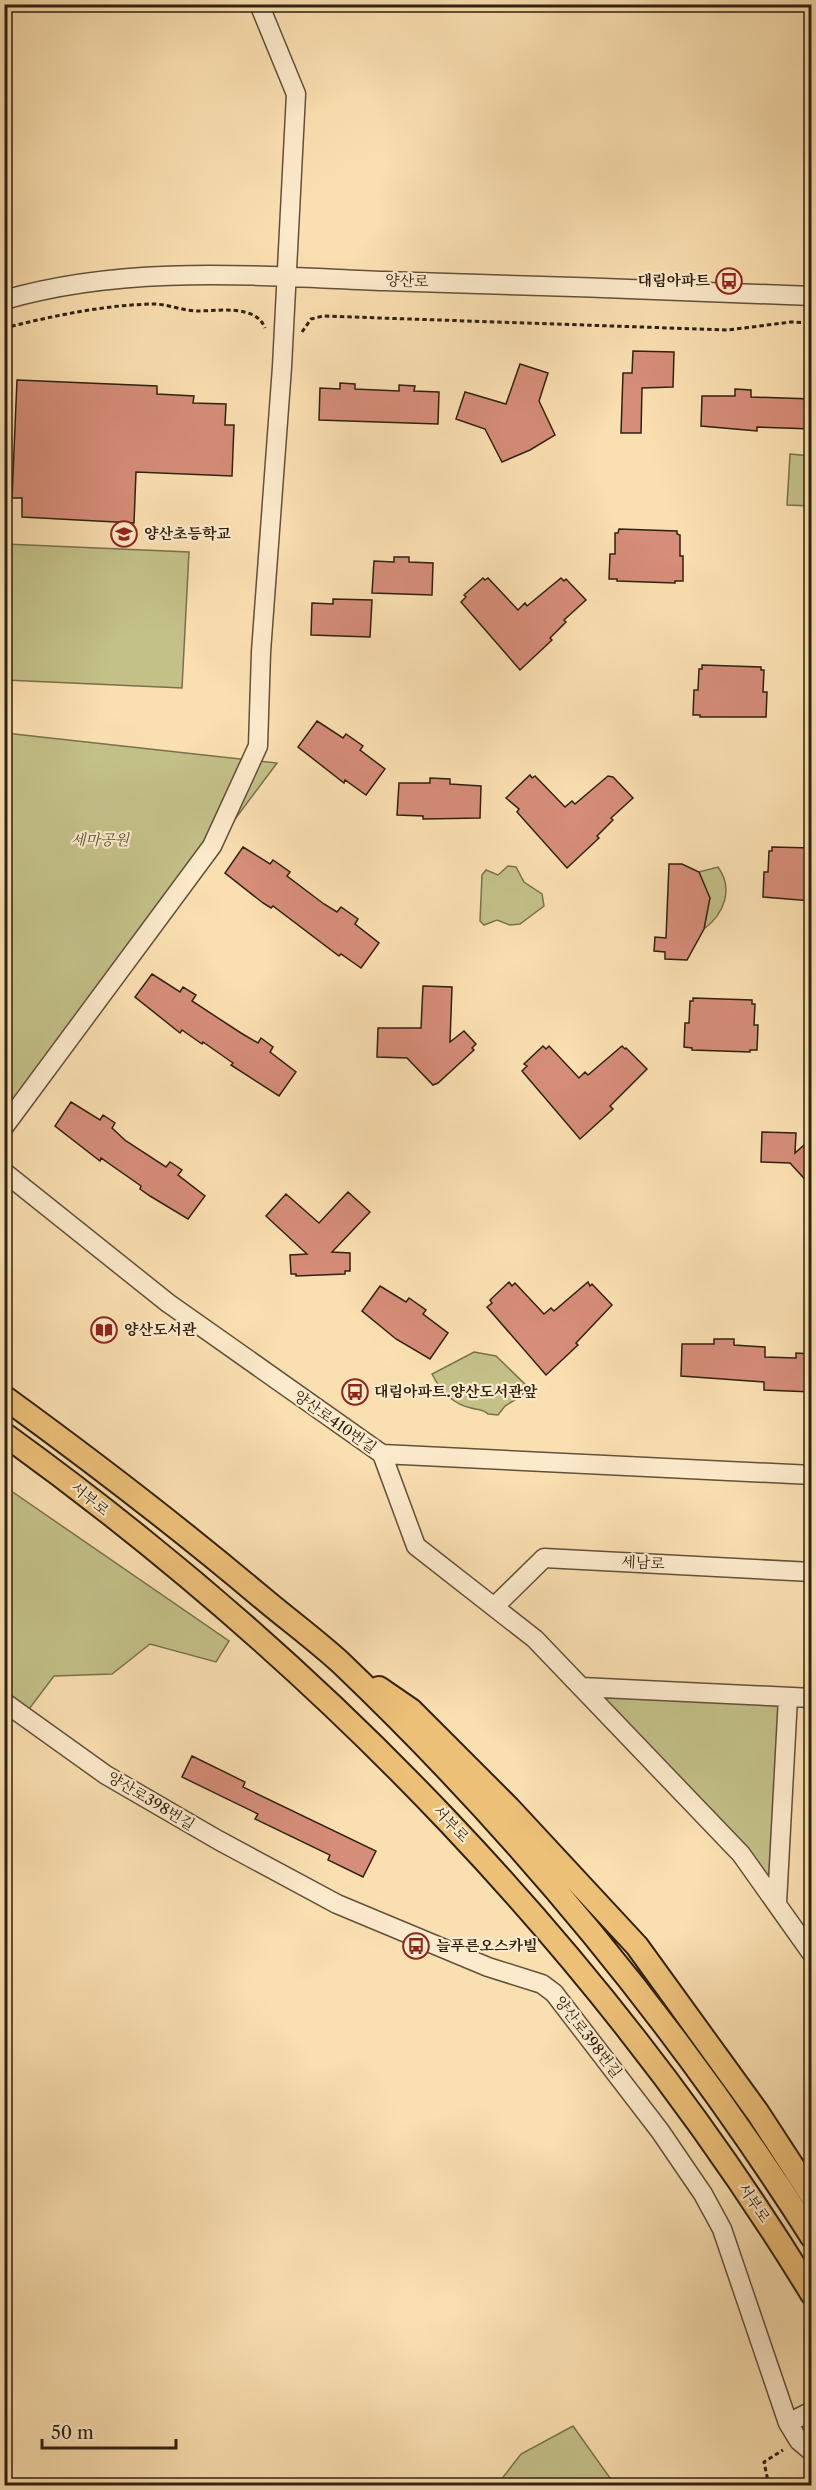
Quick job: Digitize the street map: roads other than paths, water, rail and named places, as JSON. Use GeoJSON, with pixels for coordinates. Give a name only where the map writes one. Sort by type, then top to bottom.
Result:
{"type":"FeatureCollection","features":[{"type":"Feature","properties":{"kind":"main road","name":"서부로"},"geometry":{"type":"LineString","coordinates":[[4,1397],[216,1558],[340,1663],[478,1803],[618,1965],[735,2121],[812,2237]]}},
{"type":"Feature","properties":{"kind":"main road","name":"서부로"},"geometry":{"type":"LineString","coordinates":[[4,1434],[45,1463],[198,1587],[342,1714],[461,1834],[632,2036],[713,2143],[812,2294]]}},
{"type":"Feature","properties":{"kind":"main road"},"geometry":{"type":"LineString","coordinates":[[340,1663],[411,1710],[509,1808],[637,1946],[751,2103],[812,2196]]}},
{"type":"Feature","properties":{"kind":"street"},"geometry":{"type":"LineString","coordinates":[[4,1127],[212,846],[258,746],[261,652],[296,94],[259,4]]}},
{"type":"Feature","properties":{"kind":"street","name":"양산로"},"geometry":{"type":"LineString","coordinates":[[4,300],[86,281],[151,275],[286,277],[812,296]]}},
{"type":"Feature","properties":{"kind":"street","name":"양산로410번길"},"geometry":{"type":"LineString","coordinates":[[4,1172],[168,1303],[382,1454],[812,1474]]}},
{"type":"Feature","properties":{"kind":"street"},"geometry":{"type":"LineString","coordinates":[[382,1454],[416,1546],[535,1639],[741,1854],[812,1954]]}},
{"type":"Feature","properties":{"kind":"street","name":"세남로"},"geometry":{"type":"LineString","coordinates":[[494,1607],[544,1558],[812,1572]]}},
{"type":"Feature","properties":{"kind":"street"},"geometry":{"type":"LineString","coordinates":[[581,1687],[812,1698]]}},
{"type":"Feature","properties":{"kind":"street"},"geometry":{"type":"LineString","coordinates":[[777,1904],[788,1697]]}},
{"type":"Feature","properties":{"kind":"street","name":"양산로398번길"},"geometry":{"type":"LineString","coordinates":[[4,1702],[106,1775],[218,1840],[337,1904],[488,1967],[542,1984],[554,1993],[660,2131],[703,2194],[722,2229],[788,2422],[805,2447]]}},
{"type":"Feature","properties":{"kind":"street"},"geometry":{"type":"LineString","coordinates":[[788,2422],[812,2411]]}},
{"type":"Feature","properties":{"kind":"place","name":"대림아파트"},"geometry":{"type":"Point","coordinates":[729,281]}},
{"type":"Feature","properties":{"kind":"place","name":"양산초등학교"},"geometry":{"type":"Point","coordinates":[124,534]}},
{"type":"Feature","properties":{"kind":"place","name":"양산도서관"},"geometry":{"type":"Point","coordinates":[104,1330]}},
{"type":"Feature","properties":{"kind":"place","name":"대림아파트.양산도서관앞"},"geometry":{"type":"Point","coordinates":[355,1392]}},
{"type":"Feature","properties":{"kind":"place","name":"늘푸른오스카빌"},"geometry":{"type":"Point","coordinates":[416,1946]}},
{"type":"Feature","properties":{"kind":"park label","name":"세마공원"},"geometry":{"type":"Point","coordinates":[100,840]}}]}
